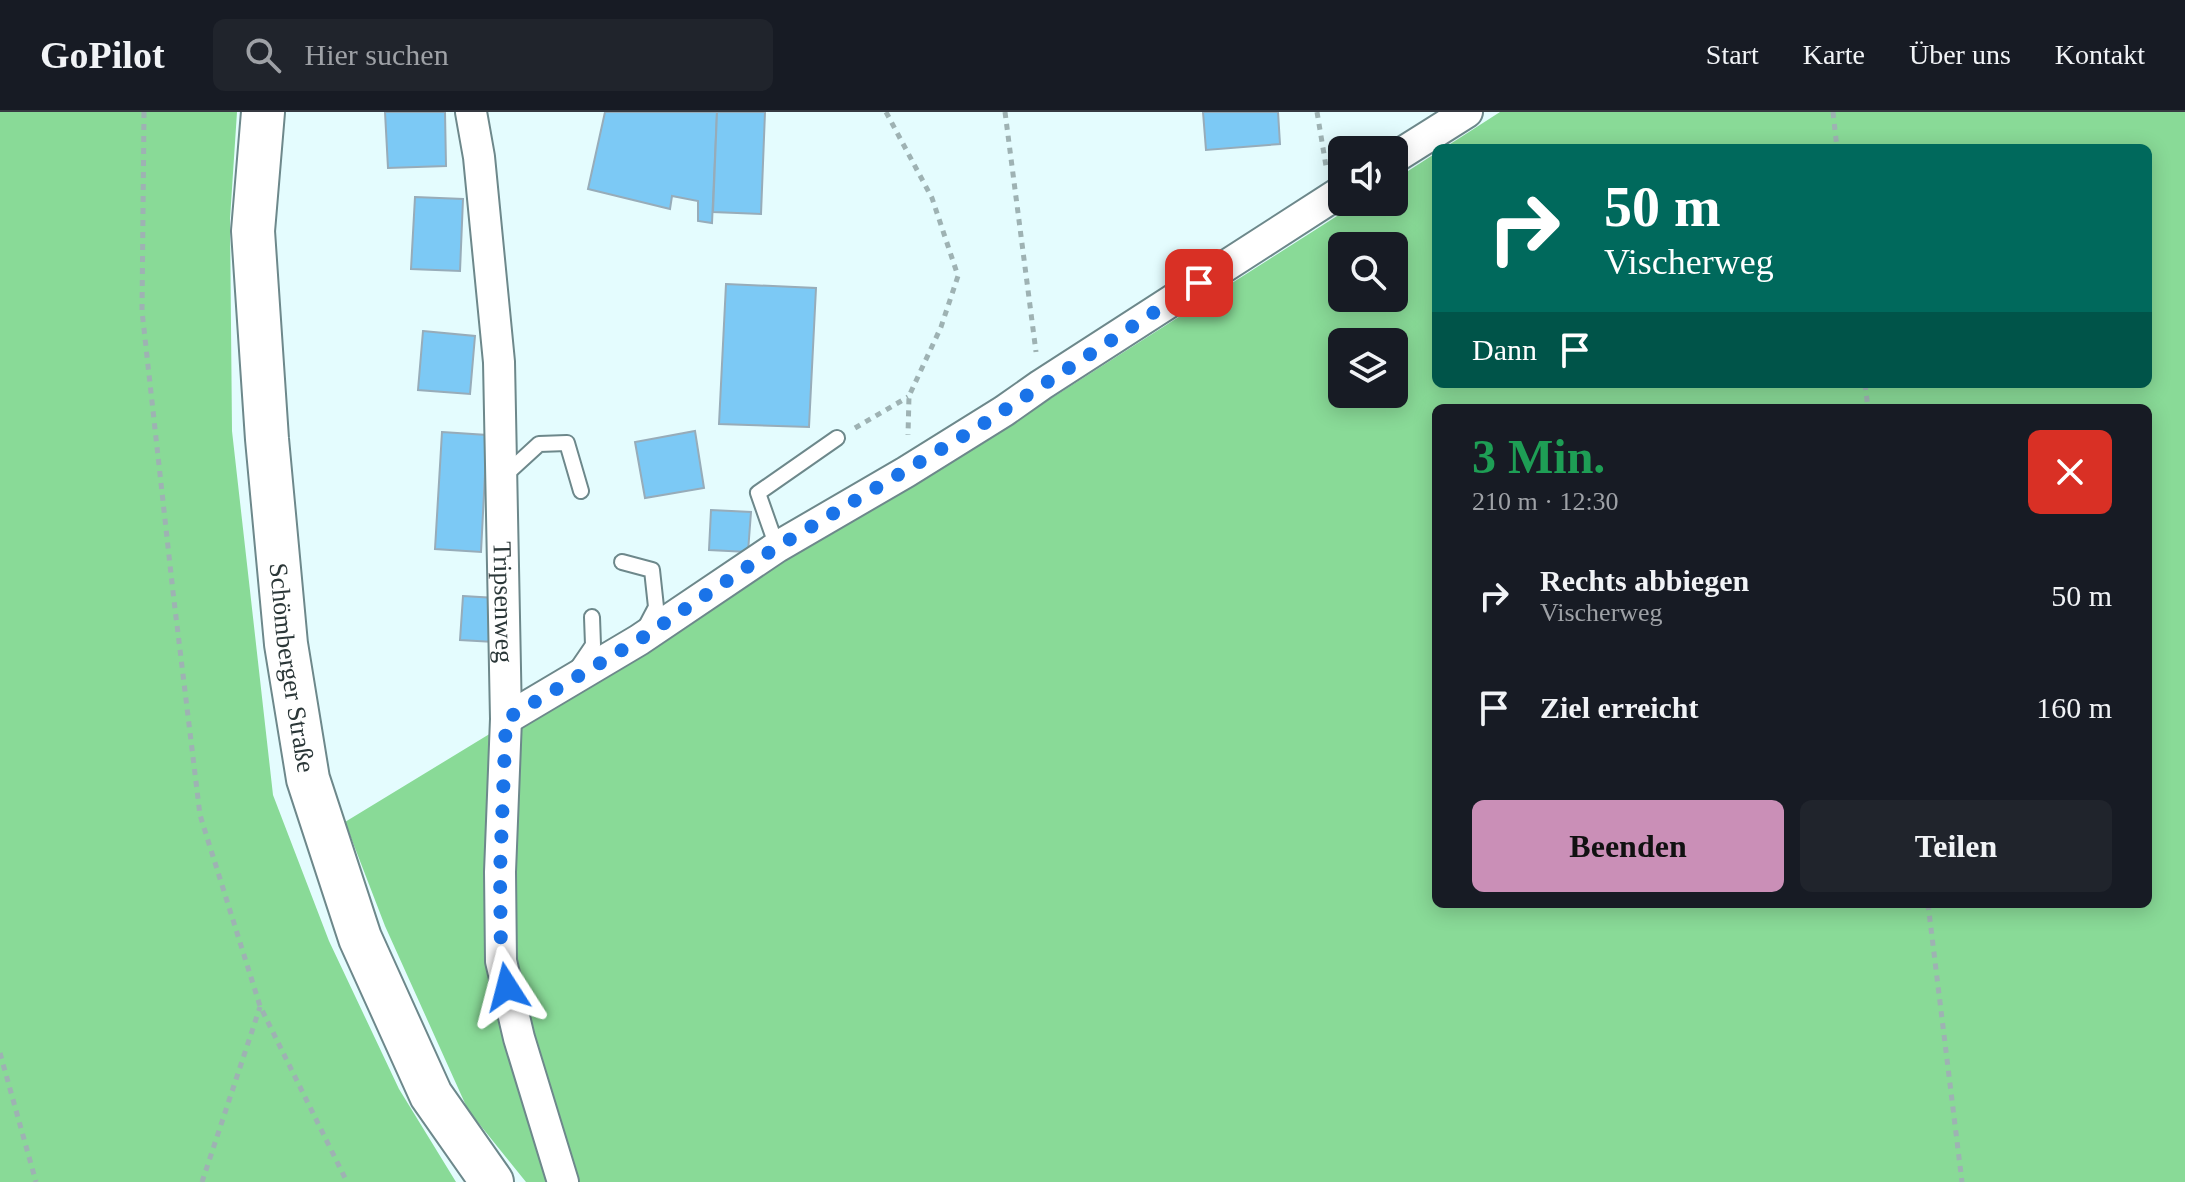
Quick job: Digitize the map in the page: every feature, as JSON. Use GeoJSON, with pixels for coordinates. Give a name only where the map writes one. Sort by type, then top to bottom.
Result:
{"type":"FeatureCollection","features":[{"type":"Feature","properties":{"kind":"main road","name":"Schömberger Straße"},"geometry":{"type":"LineString","coordinates":[[263,112],[253,231],[267,439],[286,644],[308,779],[360,938],[431,1095],[492,1182]]}},
{"type":"Feature","properties":{"kind":"street","name":"Tripsenweg"},"geometry":{"type":"LineString","coordinates":[[471,112],[479,157],[499,362],[506,719],[500,872],[501,961],[519,1038],[563,1182]]}},
{"type":"Feature","properties":{"kind":"street"},"geometry":{"type":"LineString","coordinates":[[1408,149],[1467,112]]}},
{"type":"Feature","properties":{"kind":"street"},"geometry":{"type":"LineString","coordinates":[[506,719],[639,640],[777,547],[1004,411],[1328,200]]}},
{"type":"Feature","properties":{"kind":"lane"},"geometry":{"type":"LineString","coordinates":[[777,547],[758,493],[837,438]]}},
{"type":"Feature","properties":{"kind":"lane"},"geometry":{"type":"LineString","coordinates":[[501,479],[539,444],[567,443],[581,491]]}},
{"type":"Feature","properties":{"kind":"lane"},"geometry":{"type":"LineString","coordinates":[[622,562],[652,570],[656,607],[639,640]]}},
{"type":"Feature","properties":{"kind":"lane"},"geometry":{"type":"LineString","coordinates":[[569,681],[593,645],[592,617]]}},
{"type":"Feature","properties":{"kind":"path"},"geometry":{"type":"LineString","coordinates":[[144,112],[142,311],[200,815],[260,1006],[347,1182]]}},
{"type":"Feature","properties":{"kind":"path"},"geometry":{"type":"LineString","coordinates":[[886,112],[932,198],[958,276],[941,327],[909,396],[906,472]]}},
{"type":"Feature","properties":{"kind":"path"},"geometry":{"type":"LineString","coordinates":[[1005,112],[1041,385]]}},
{"type":"Feature","properties":{"kind":"path"},"geometry":{"type":"LineString","coordinates":[[1317,112],[1328,160]]}},
{"type":"Feature","properties":{"kind":"path"},"geometry":{"type":"LineString","coordinates":[[1833,112],[1837,144]]}},
{"type":"Feature","properties":{"kind":"path"},"geometry":{"type":"LineString","coordinates":[[837,438],[909,396]]}},
{"type":"Feature","properties":{"kind":"path"},"geometry":{"type":"LineString","coordinates":[[1928,908],[1962,1182]]}},
{"type":"Feature","properties":{"kind":"path"},"geometry":{"type":"LineString","coordinates":[[202,1182],[260,1006]]}},
{"type":"Feature","properties":{"kind":"path"},"geometry":{"type":"LineString","coordinates":[[0,1053],[36,1182]]}},
{"type":"Feature","properties":{"kind":"green space"},"geometry":{"type":"Polygon","coordinates":[[[0,112],[237,112],[230,219],[232,431],[273,795],[329,941],[399,1089],[456,1182],[0,1182],[0,112]]]}},
{"type":"Feature","properties":{"kind":"green space"},"geometry":{"type":"Polygon","coordinates":[[[1500,112],[2185,112],[2185,1182],[526,1182],[468,1110],[385,926],[345,822],[772,562],[1058,394],[1337,216],[1408,216],[1408,171],[1432,156],[1432,388],[2152,388],[2152,144],[1450,144],[1500,112]]]}},
{"type":"Feature","properties":{"kind":"building"},"geometry":{"type":"Polygon","coordinates":[[[385,112],[445,112],[446,166],[388,168],[385,112]]]}},
{"type":"Feature","properties":{"kind":"building"},"geometry":{"type":"Polygon","coordinates":[[[605,112],[717,112],[712,223],[698,221],[698,201],[672,196],[670,209],[588,189],[605,112]]]}},
{"type":"Feature","properties":{"kind":"building"},"geometry":{"type":"Polygon","coordinates":[[[717,112],[765,112],[761,214],[713,212],[717,112]]]}},
{"type":"Feature","properties":{"kind":"building"},"geometry":{"type":"Polygon","coordinates":[[[1203,112],[1278,112],[1280,144],[1206,150],[1203,112]]]}},
{"type":"Feature","properties":{"kind":"building"},"geometry":{"type":"Polygon","coordinates":[[[415,197],[463,199],[460,271],[411,269],[415,197]]]}},
{"type":"Feature","properties":{"kind":"building"},"geometry":{"type":"Polygon","coordinates":[[[726,284],[816,288],[809,427],[719,424],[726,284]]]}},
{"type":"Feature","properties":{"kind":"building"},"geometry":{"type":"Polygon","coordinates":[[[423,331],[475,336],[470,394],[418,390],[423,331]]]}},
{"type":"Feature","properties":{"kind":"building"},"geometry":{"type":"Polygon","coordinates":[[[695,431],[704,488],[645,498],[635,442],[695,431]]]}},
{"type":"Feature","properties":{"kind":"building"},"geometry":{"type":"Polygon","coordinates":[[[442,432],[487,435],[481,552],[435,549],[442,432]]]}},
{"type":"Feature","properties":{"kind":"building"},"geometry":{"type":"Polygon","coordinates":[[[711,510],[751,512],[748,552],[709,550],[711,510]]]}},
{"type":"Feature","properties":{"kind":"building"},"geometry":{"type":"Polygon","coordinates":[[[463,596],[496,598],[494,642],[460,640],[463,596]]]}},
{"type":"Feature","properties":{"kind":"route"},"geometry":{"type":"LineString","coordinates":[[507,987],[501,961],[500,872],[506,719],[639,640],[777,547],[1004,411],[1199,283]]}}]}
